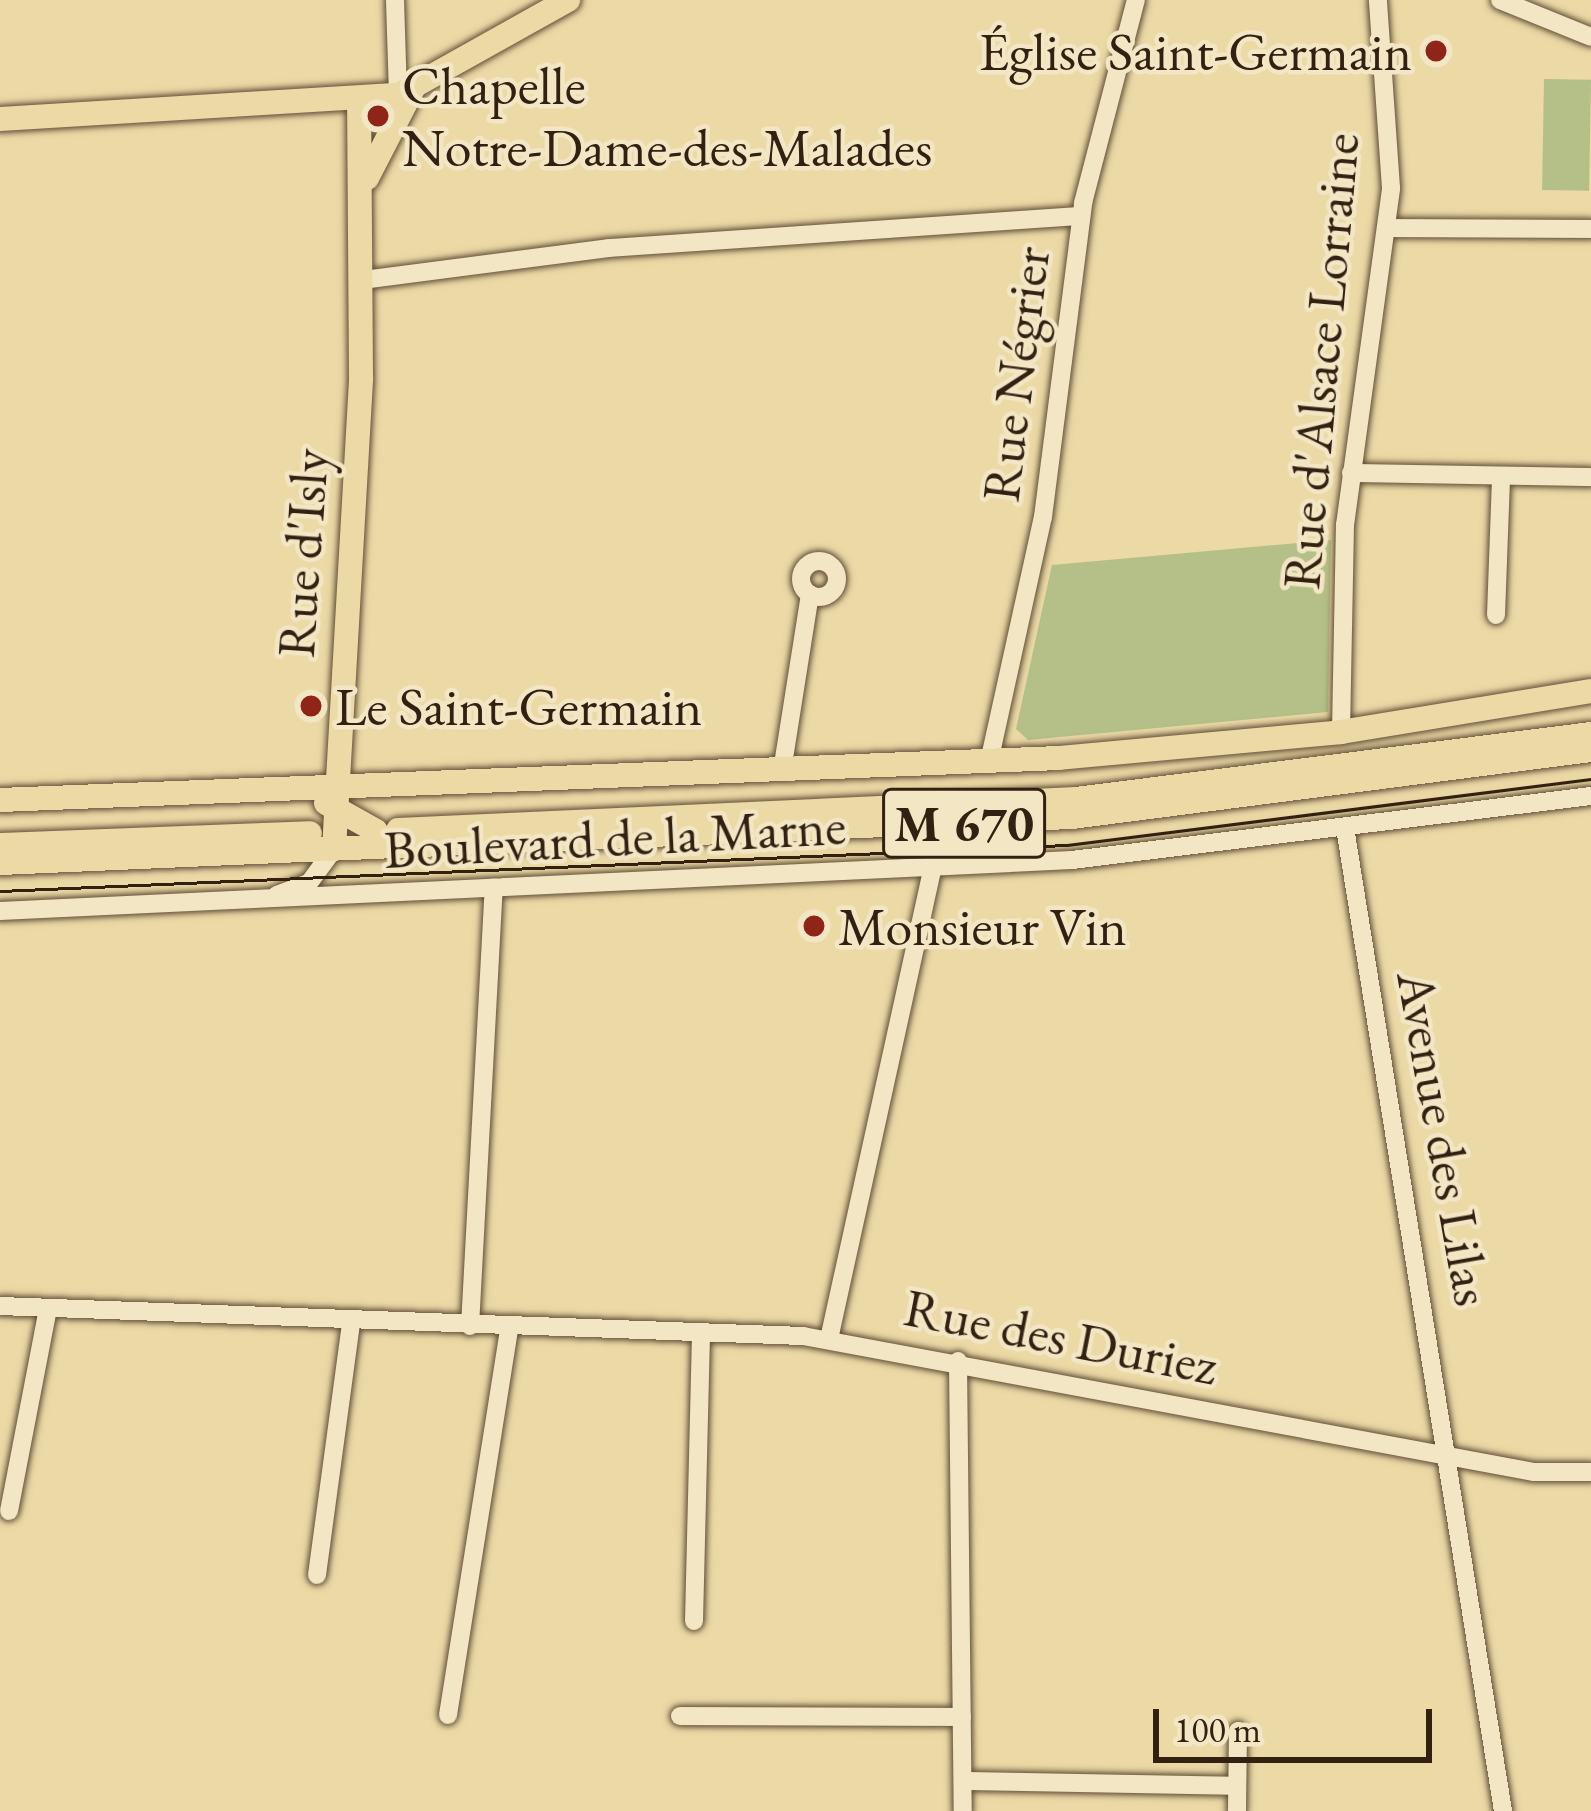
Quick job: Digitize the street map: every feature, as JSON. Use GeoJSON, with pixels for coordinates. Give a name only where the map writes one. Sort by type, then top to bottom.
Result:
{"type":"FeatureCollection","features":[{"type":"Feature","properties":{"kind":"main road"},"geometry":{"type":"LineString","coordinates":[[0,119],[405,93],[568,0]]}},
{"type":"Feature","properties":{"kind":"main road","name":"Rue d'Isly"},"geometry":{"type":"LineString","coordinates":[[365,186],[405,93]]}},
{"type":"Feature","properties":{"kind":"main road","name":"Rue d'Isly"},"geometry":{"type":"LineString","coordinates":[[336,818],[363,280],[365,186],[359,98]]}},
{"type":"Feature","properties":{"kind":"main road","name":"Boulevard de la Marne"},"geometry":{"type":"LineString","coordinates":[[0,845],[336,818],[782,771],[989,762],[1341,731],[1591,692]]}},
{"type":"Feature","properties":{"kind":"main road","name":"Boulevard de la Marne"},"geometry":{"type":"LineString","coordinates":[[0,800],[236,789],[376,831],[1099,797],[1591,734]]}},
{"type":"Feature","properties":{"kind":"main road","name":"Boulevard de la Marne"},"geometry":{"type":"LineString","coordinates":[[0,863],[336,818],[1072,817],[1591,750]]}},
{"type":"Feature","properties":{"kind":"street"},"geometry":{"type":"LineString","coordinates":[[395,0],[405,93]]}},
{"type":"Feature","properties":{"kind":"street","name":"Rue Négrier"},"geometry":{"type":"LineString","coordinates":[[989,762],[1043,517],[1081,215],[1136,0]]}},
{"type":"Feature","properties":{"kind":"street","name":"Rue d'Alsace Lorraine"},"geometry":{"type":"LineString","coordinates":[[1341,731],[1351,472],[1386,228],[1391,158],[1378,0]]}},
{"type":"Feature","properties":{"kind":"street"},"geometry":{"type":"LineString","coordinates":[[1500,0],[1591,37]]}},
{"type":"Feature","properties":{"kind":"street"},"geometry":{"type":"LineString","coordinates":[[363,280],[609,248],[1081,215]]}},
{"type":"Feature","properties":{"kind":"street"},"geometry":{"type":"LineString","coordinates":[[1386,228],[1591,230]]}},
{"type":"Feature","properties":{"kind":"street"},"geometry":{"type":"LineString","coordinates":[[1351,472],[1591,477]]}},
{"type":"Feature","properties":{"kind":"street"},"geometry":{"type":"LineString","coordinates":[[1496,615],[1501,477]]}},
{"type":"Feature","properties":{"kind":"street"},"geometry":{"type":"LineString","coordinates":[[782,771],[809,594]]}},
{"type":"Feature","properties":{"kind":"street","name":"Boulevard de la Marne"},"geometry":{"type":"LineString","coordinates":[[0,911],[932,869],[1346,834],[1591,796]]}},
{"type":"Feature","properties":{"kind":"street"},"geometry":{"type":"LineString","coordinates":[[206,902],[297,890],[336,818]]}},
{"type":"Feature","properties":{"kind":"street","name":"Avenue des Lilas"},"geometry":{"type":"LineString","coordinates":[[1346,834],[1454,1457],[1503,1811]]}},
{"type":"Feature","properties":{"kind":"street"},"geometry":{"type":"LineString","coordinates":[[830,1339],[932,869]]}},
{"type":"Feature","properties":{"kind":"street"},"geometry":{"type":"LineString","coordinates":[[470,1326],[494,888]]}},
{"type":"Feature","properties":{"kind":"street","name":"Rue des Duriez"},"geometry":{"type":"LineString","coordinates":[[0,1306],[830,1339],[1454,1457],[1591,1472]]}},
{"type":"Feature","properties":{"kind":"street"},"geometry":{"type":"LineString","coordinates":[[9,1511],[48,1309]]}},
{"type":"Feature","properties":{"kind":"street"},"geometry":{"type":"LineString","coordinates":[[317,1575],[351,1322]]}},
{"type":"Feature","properties":{"kind":"street"},"geometry":{"type":"LineString","coordinates":[[448,1714],[509,1328]]}},
{"type":"Feature","properties":{"kind":"street"},"geometry":{"type":"LineString","coordinates":[[694,1621],[701,1332]]}},
{"type":"Feature","properties":{"kind":"street"},"geometry":{"type":"LineString","coordinates":[[958,1361],[963,1811]]}},
{"type":"Feature","properties":{"kind":"street"},"geometry":{"type":"LineString","coordinates":[[680,1716],[962,1717]]}},
{"type":"Feature","properties":{"kind":"street"},"geometry":{"type":"LineString","coordinates":[[1237,1811],[1238,1731]]}},
{"type":"Feature","properties":{"kind":"street"},"geometry":{"type":"LineString","coordinates":[[963,1781],[1237,1786]]}},
{"type":"Feature","properties":{"kind":"green space"},"geometry":{"type":"Polygon","coordinates":[[[1544,79],[1591,80],[1589,191],[1542,190],[1544,79]]]}},
{"type":"Feature","properties":{"kind":"green space"},"geometry":{"type":"Polygon","coordinates":[[[1331,540],[1328,712],[1028,740],[1016,729],[1052,565],[1331,540]]]}},
{"type":"Feature","properties":{"kind":"tram line"},"geometry":{"type":"LineString","coordinates":[[0,891],[1067,845],[1591,779]]}},
{"type":"Feature","properties":{"kind":"place","name":"Église Saint-Germain"},"geometry":{"type":"Point","coordinates":[1436,51]}},
{"type":"Feature","properties":{"kind":"place","name":"Chapelle Notre-Dame-des-Malades"},"geometry":{"type":"Point","coordinates":[378,116]}},
{"type":"Feature","properties":{"kind":"place","name":"Le Saint-Germain"},"geometry":{"type":"Point","coordinates":[311,706]}},
{"type":"Feature","properties":{"kind":"place","name":"Monsieur Vin"},"geometry":{"type":"Point","coordinates":[814,926]}}]}
